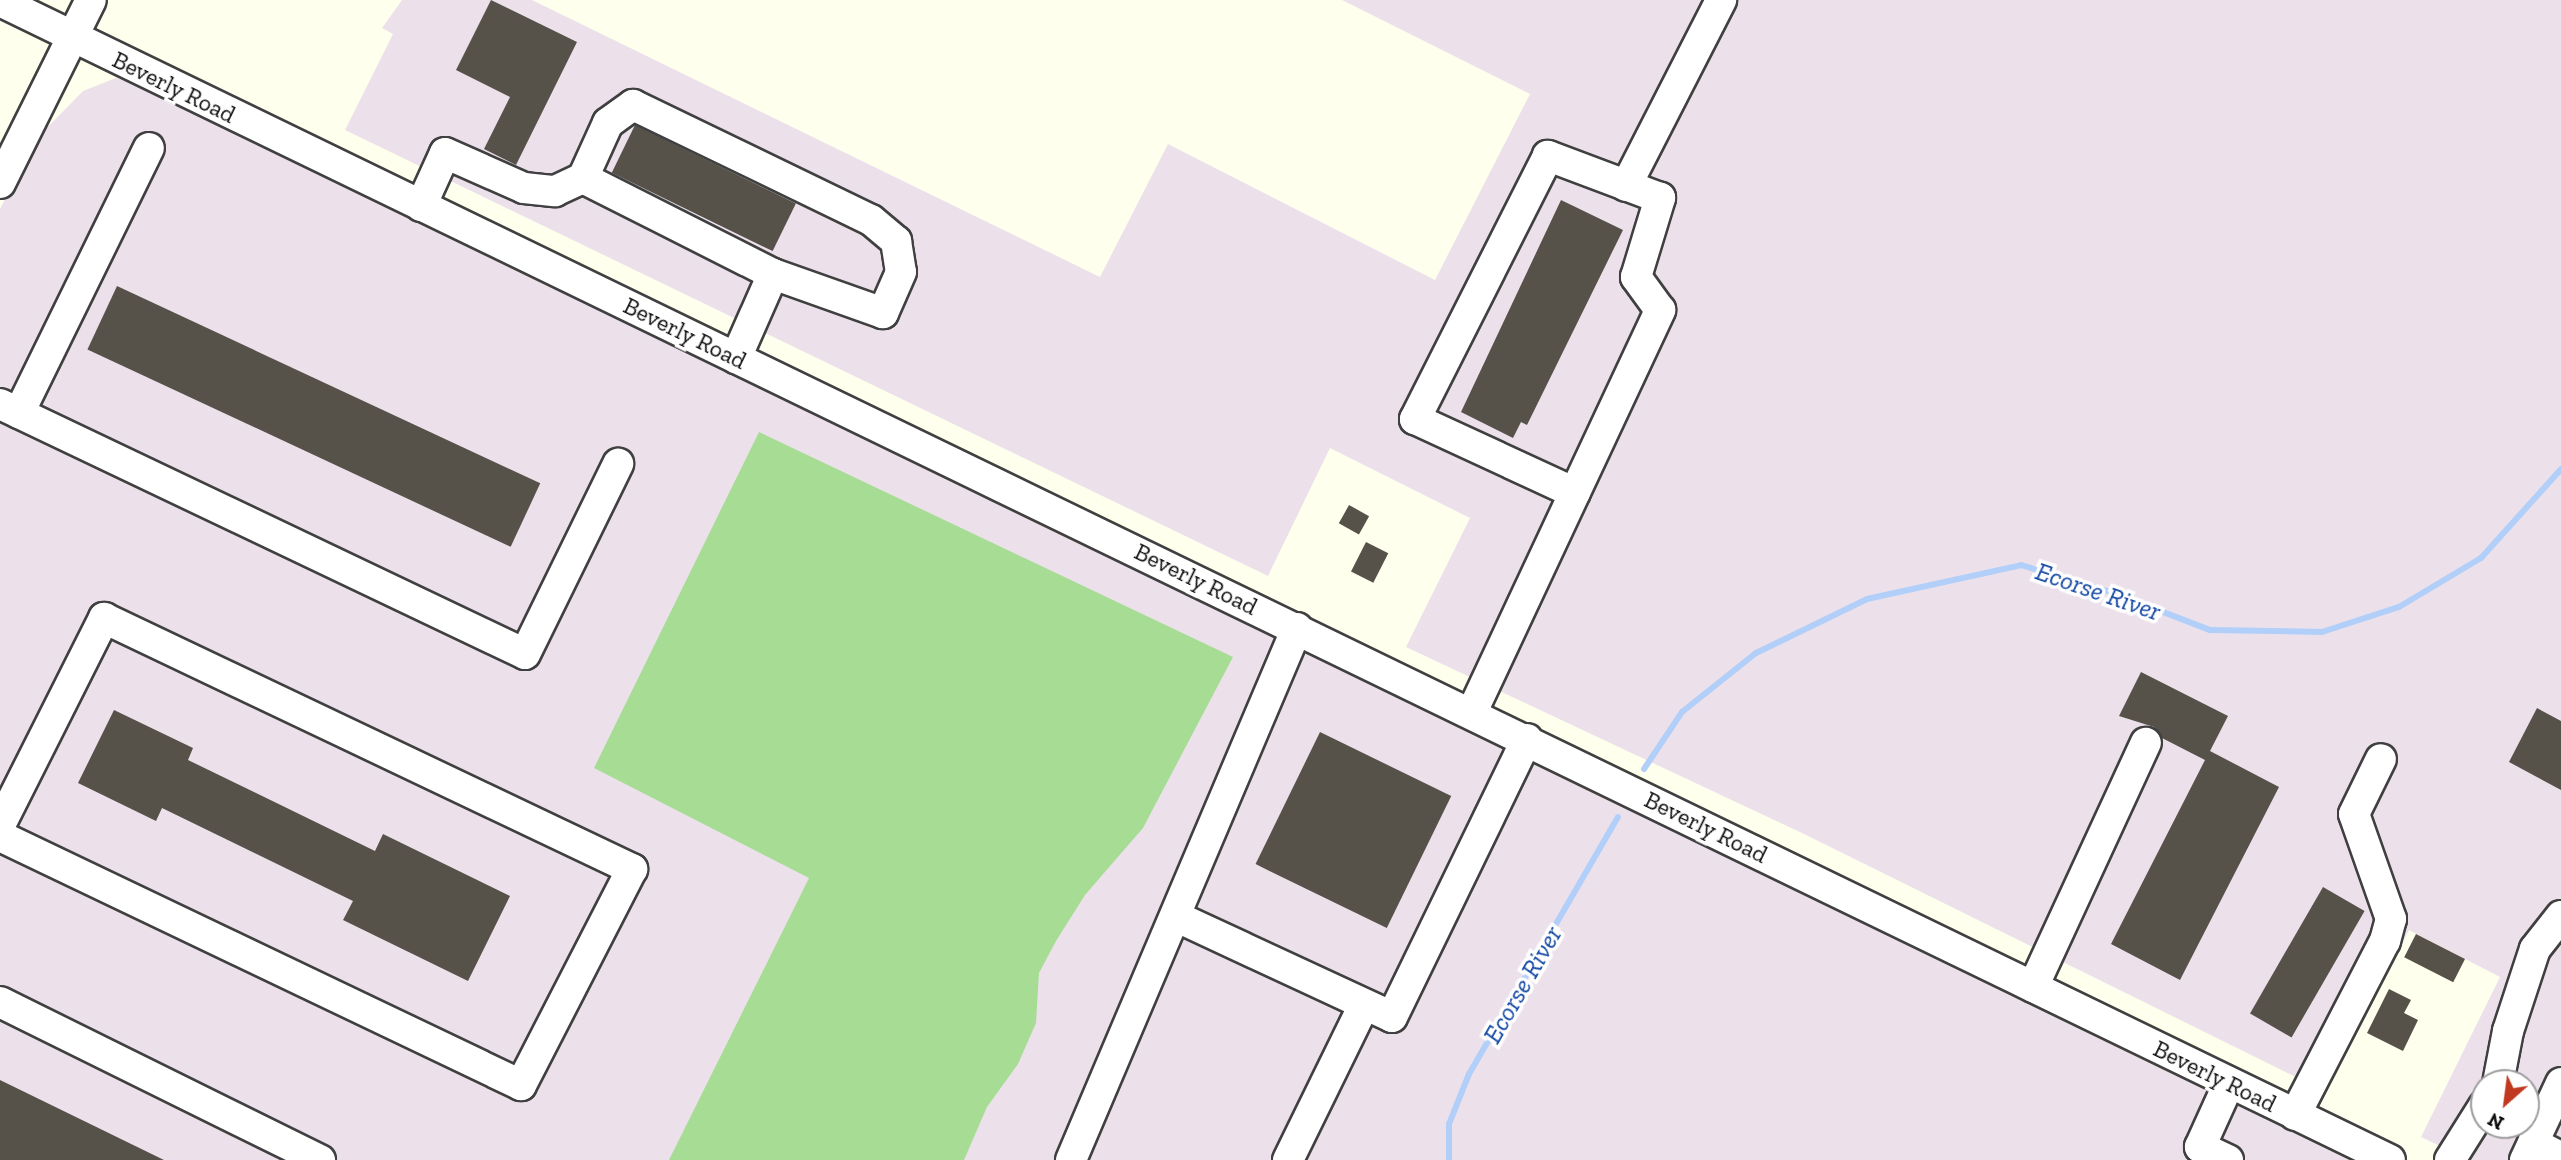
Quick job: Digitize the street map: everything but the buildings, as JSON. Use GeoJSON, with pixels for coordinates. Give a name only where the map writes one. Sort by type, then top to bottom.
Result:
{"type":"FeatureCollection","features":[{"type":"Feature","properties":{"kind":"street"},"geometry":{"type":"LineString","coordinates":[[0,183],[92,0]]}},
{"type":"Feature","properties":{"kind":"street"},"geometry":{"type":"LineString","coordinates":[[1626,186],[1721,0]]}},
{"type":"Feature","properties":{"kind":"street","name":"Beverly Road"},"geometry":{"type":"LineString","coordinates":[[0,1],[1472,712],[2380,1158]]}},
{"type":"Feature","properties":{"kind":"street"},"geometry":{"type":"LineString","coordinates":[[421,206],[445,153],[524,188],[555,191],[583,178],[608,123],[634,105],[871,220],[896,242],[901,272],[883,313],[774,274],[583,178]]}},
{"type":"Feature","properties":{"kind":"street"},"geometry":{"type":"LineString","coordinates":[[149,148],[9,408],[525,654],[618,464]]}},
{"type":"Feature","properties":{"kind":"street"},"geometry":{"type":"LineString","coordinates":[[1472,712],[1660,310],[1636,277],[1660,198],[1548,156],[1415,419],[1574,493]]}},
{"type":"Feature","properties":{"kind":"street"},"geometry":{"type":"LineString","coordinates":[[736,358],[774,274]]}},
{"type":"Feature","properties":{"kind":"street"},"geometry":{"type":"LineString","coordinates":[[0,825],[104,618],[632,869],[521,1085],[0,836]]}},
{"type":"Feature","properties":{"kind":"street"},"geometry":{"type":"LineString","coordinates":[[1071,1160],[1177,917],[1297,628]]}},
{"type":"Feature","properties":{"kind":"street"},"geometry":{"type":"LineString","coordinates":[[1177,917],[1392,1017],[1527,739]]}},
{"type":"Feature","properties":{"kind":"street"},"geometry":{"type":"LineString","coordinates":[[2033,987],[2146,743]]}},
{"type":"Feature","properties":{"kind":"street"},"geometry":{"type":"LineString","coordinates":[[2295,1115],[2385,941],[2391,919],[2354,814],[2381,759]]}},
{"type":"Feature","properties":{"kind":"street"},"geometry":{"type":"LineString","coordinates":[[2501,1069],[2508,1031],[2535,949],[2561,916]]}},
{"type":"Feature","properties":{"kind":"street"},"geometry":{"type":"LineString","coordinates":[[0,1002],[320,1160]]}},
{"type":"Feature","properties":{"kind":"street"},"geometry":{"type":"LineString","coordinates":[[1288,1160],[1364,1005]]}},
{"type":"Feature","properties":{"kind":"street"},"geometry":{"type":"LineString","coordinates":[[2228,1160],[2197,1154],[2229,1083]]}},
{"type":"Feature","properties":{"kind":"street"},"geometry":{"type":"LineString","coordinates":[[2561,1083],[2529,1152],[2561,1157]]}},
{"type":"Feature","properties":{"kind":"street"},"geometry":{"type":"LineString","coordinates":[[2450,1160],[2470,1128]]}},
{"type":"Feature","properties":{"kind":"shaded area"},"geometry":{"type":"Polygon","coordinates":[[[402,0],[532,0],[1100,277],[1168,144],[1435,280],[1530,94],[1342,0],[2561,0],[2561,1160],[2469,1160],[2421,1137],[2500,977],[2409,930],[2326,1092],[1806,835],[1406,647],[1470,518],[1330,448],[1268,576],[345,130],[393,34],[382,28],[402,0]]]}},
{"type":"Feature","properties":{"kind":"shaded area"},"geometry":{"type":"Polygon","coordinates":[[[116,78],[137,84],[2349,1160],[0,1160],[0,209],[35,140],[83,91],[116,78]]]}},
{"type":"Feature","properties":{"kind":"green space"},"geometry":{"type":"Polygon","coordinates":[[[759,432],[1233,657],[1143,828],[1085,895],[1056,941],[1039,973],[1036,1023],[1018,1064],[987,1107],[964,1160],[669,1160],[809,878],[594,768],[759,432]]]}},
{"type":"Feature","properties":{"kind":"waterway","name":"Ecorse River"},"geometry":{"type":"LineString","coordinates":[[1644,769],[1682,712],[1756,653],[1867,599],[2021,565],[2114,593],[2210,630],[2322,632],[2399,607],[2481,558],[2561,469]]}},
{"type":"Feature","properties":{"kind":"waterway","name":"Ecorse River"},"geometry":{"type":"LineString","coordinates":[[1449,1160],[1449,1124],[1469,1074],[1618,817]]}}]}
